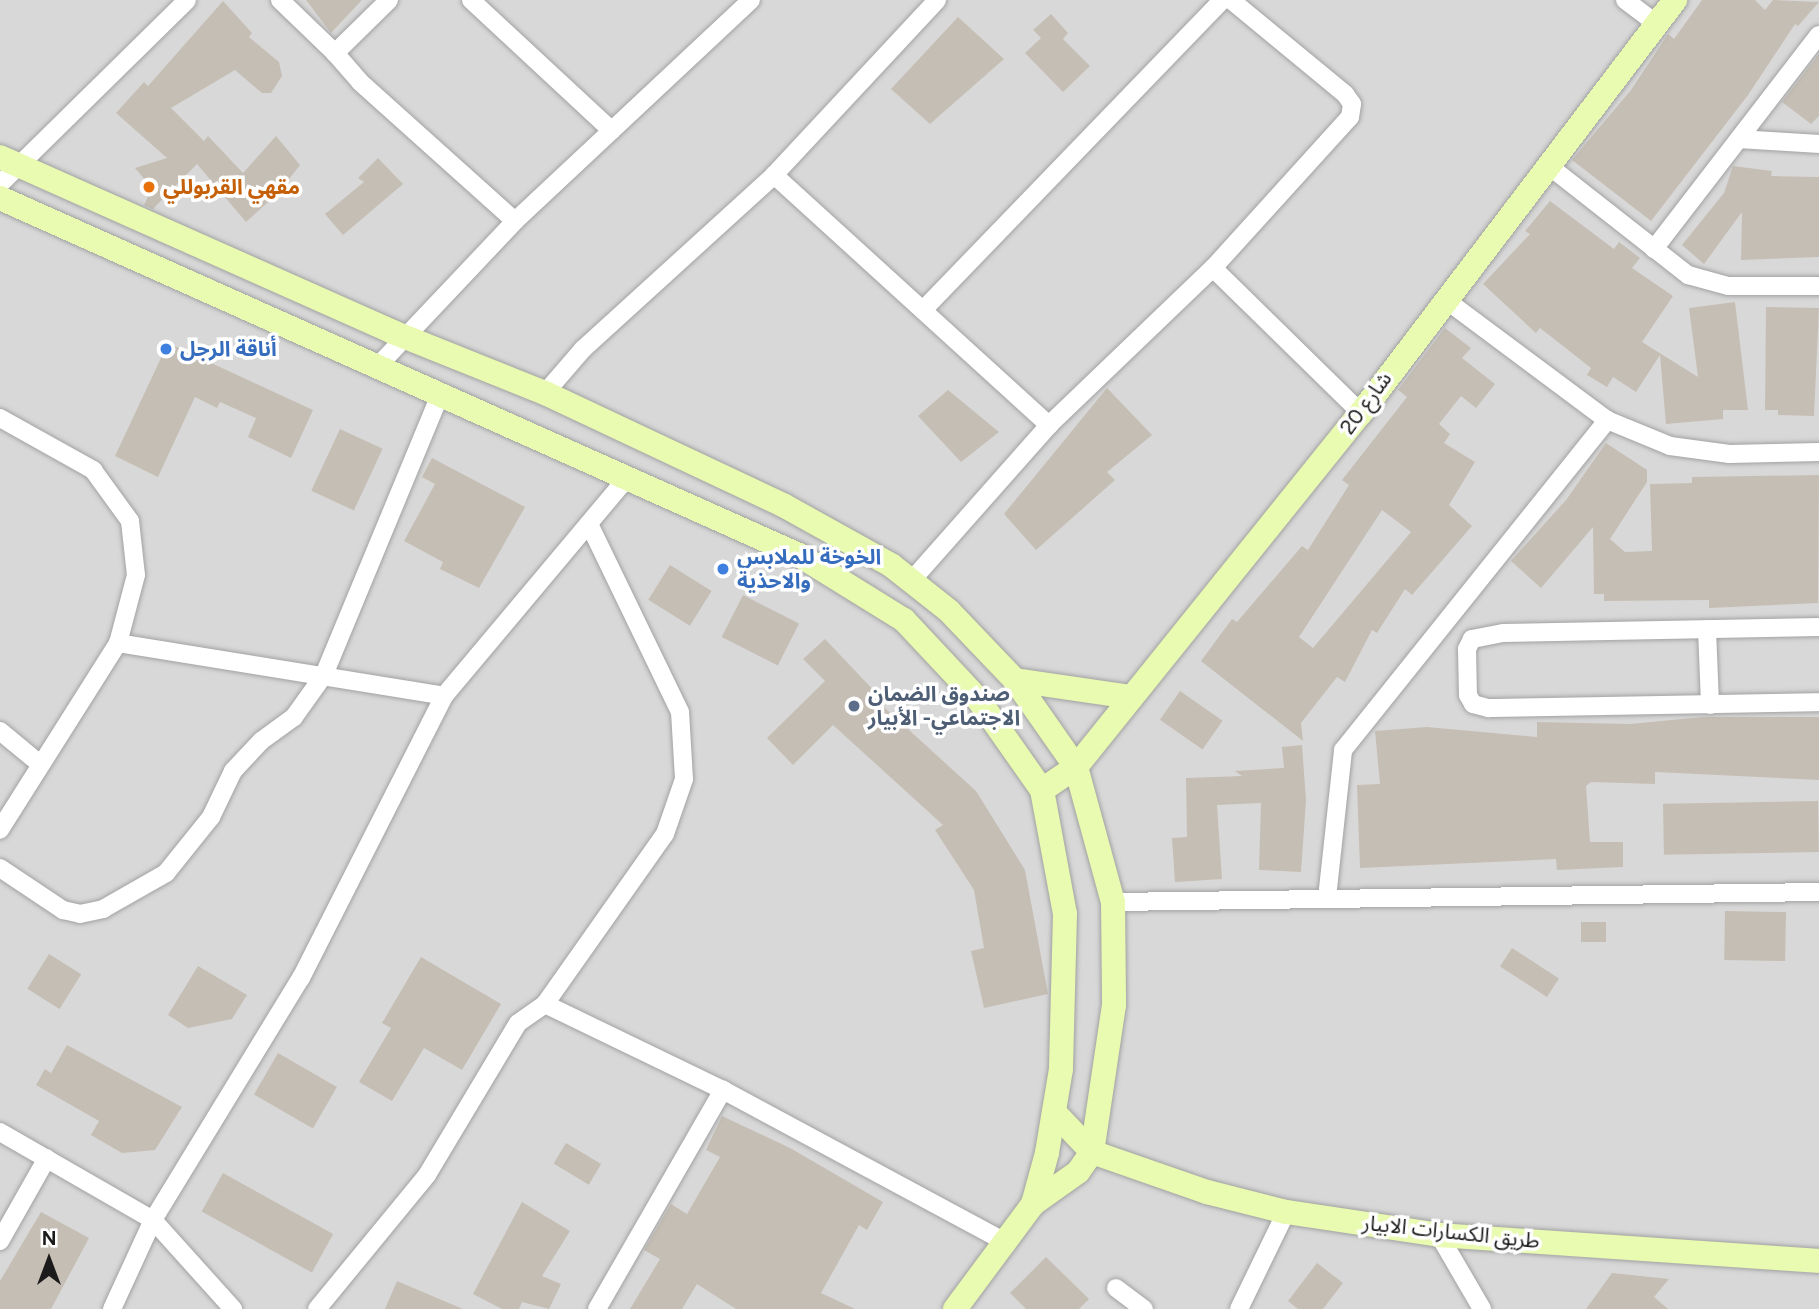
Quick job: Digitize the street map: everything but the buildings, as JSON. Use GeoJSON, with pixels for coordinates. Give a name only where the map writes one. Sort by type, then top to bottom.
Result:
{"type":"FeatureCollection","features":[{"type":"Feature","properties":{"kind":"street"},"geometry":{"type":"LineString","coordinates":[[187,0],[5,169],[545,393],[783,505],[912,580],[949,611],[1015,680],[1076,767],[1113,902],[1114,1005],[1092,1152],[1078,1172],[1032,1204]]}},
{"type":"Feature","properties":{"kind":"street"},"geometry":{"type":"LineString","coordinates":[[280,0],[335,53],[360,82],[515,221]]}},
{"type":"Feature","properties":{"kind":"street"},"geometry":{"type":"LineString","coordinates":[[335,53],[389,0]]}},
{"type":"Feature","properties":{"kind":"street"},"geometry":{"type":"LineString","coordinates":[[471,0],[612,131]]}},
{"type":"Feature","properties":{"kind":"street"},"geometry":{"type":"LineString","coordinates":[[378,366],[515,221],[751,0]]}},
{"type":"Feature","properties":{"kind":"street"},"geometry":{"type":"LineString","coordinates":[[545,393],[583,349],[774,174],[937,0]]}},
{"type":"Feature","properties":{"kind":"street"},"geometry":{"type":"LineString","coordinates":[[923,310],[1222,0]]}},
{"type":"Feature","properties":{"kind":"street"},"geometry":{"type":"LineString","coordinates":[[912,580],[1049,425],[1213,268],[1350,117],[1352,104],[1231,0]]}},
{"type":"Feature","properties":{"kind":"street"},"geometry":{"type":"LineString","coordinates":[[1625,0],[1657,24]]}},
{"type":"Feature","properties":{"kind":"street","name":"شارع 20"},"geometry":{"type":"LineString","coordinates":[[1042,790],[1076,767],[1361,413],[1675,0]]}},
{"type":"Feature","properties":{"kind":"street"},"geometry":{"type":"LineString","coordinates":[[1654,249],[1819,35]]}},
{"type":"Feature","properties":{"kind":"street"},"geometry":{"type":"LineString","coordinates":[[1740,139],[1819,144]]}},
{"type":"Feature","properties":{"kind":"street"},"geometry":{"type":"LineString","coordinates":[[1549,166],[1688,275],[1709,284],[1819,286]]}},
{"type":"Feature","properties":{"kind":"street"},"geometry":{"type":"LineString","coordinates":[[774,174],[1049,425]]}},
{"type":"Feature","properties":{"kind":"street"},"geometry":{"type":"LineString","coordinates":[[0,198],[799,555],[904,620],[978,699],[1042,790],[1065,914],[1055,1113],[1032,1204],[1007,1243],[955,1309]]}},
{"type":"Feature","properties":{"kind":"street"},"geometry":{"type":"LineString","coordinates":[[1213,268],[1361,413]]}},
{"type":"Feature","properties":{"kind":"street"},"geometry":{"type":"LineString","coordinates":[[1446,300],[1607,421],[1670,446],[1729,454],[1819,452]]}},
{"type":"Feature","properties":{"kind":"street"},"geometry":{"type":"LineString","coordinates":[[0,868],[63,910],[80,914],[103,909],[166,873],[211,817],[233,771],[261,741],[294,717],[324,675],[441,393]]}},
{"type":"Feature","properties":{"kind":"street"},"geometry":{"type":"LineString","coordinates":[[0,418],[93,470],[130,520],[136,575],[118,643],[0,830]]}},
{"type":"Feature","properties":{"kind":"street"},"geometry":{"type":"LineString","coordinates":[[1327,898],[1343,750],[1607,421]]}},
{"type":"Feature","properties":{"kind":"street"},"geometry":{"type":"LineString","coordinates":[[112,1309],[153,1220],[301,978],[444,696],[627,478]]}},
{"type":"Feature","properties":{"kind":"street"},"geometry":{"type":"LineString","coordinates":[[317,1309],[427,1175],[518,1023],[545,1004],[665,834],[684,779],[680,712],[589,524]]}},
{"type":"Feature","properties":{"kind":"street"},"geometry":{"type":"LineString","coordinates":[[1819,627],[1485,634],[1472,639],[1467,649],[1468,695],[1473,704],[1511,711],[1819,702]]}},
{"type":"Feature","properties":{"kind":"street"},"geometry":{"type":"LineString","coordinates":[[1707,629],[1710,705]]}},
{"type":"Feature","properties":{"kind":"street"},"geometry":{"type":"LineString","coordinates":[[118,643],[226,664],[324,675],[444,696]]}},
{"type":"Feature","properties":{"kind":"street"},"geometry":{"type":"LineString","coordinates":[[1015,680],[1132,697]]}},
{"type":"Feature","properties":{"kind":"street"},"geometry":{"type":"LineString","coordinates":[[0,730],[40,764]]}},
{"type":"Feature","properties":{"kind":"street"},"geometry":{"type":"LineString","coordinates":[[1113,902],[1819,892]]}},
{"type":"Feature","properties":{"kind":"street"},"geometry":{"type":"LineString","coordinates":[[545,1004],[723,1090],[1007,1243]]}},
{"type":"Feature","properties":{"kind":"street"},"geometry":{"type":"LineString","coordinates":[[597,1309],[723,1090]]}},
{"type":"Feature","properties":{"kind":"street"},"geometry":{"type":"LineString","coordinates":[[1055,1113],[1092,1152]]}},
{"type":"Feature","properties":{"kind":"street"},"geometry":{"type":"LineString","coordinates":[[0,1132],[153,1220],[233,1309]]}},
{"type":"Feature","properties":{"kind":"street","name":"طريق الكسارات الابيار"},"geometry":{"type":"LineString","coordinates":[[1092,1152],[1207,1192],[1286,1212],[1439,1235],[1819,1261]]}},
{"type":"Feature","properties":{"kind":"street"},"geometry":{"type":"LineString","coordinates":[[0,1241],[47,1158]]}},
{"type":"Feature","properties":{"kind":"street"},"geometry":{"type":"LineString","coordinates":[[1239,1309],[1286,1212]]}},
{"type":"Feature","properties":{"kind":"street"},"geometry":{"type":"LineString","coordinates":[[1439,1235],[1482,1309]]}},
{"type":"Feature","properties":{"kind":"street"},"geometry":{"type":"LineString","coordinates":[[1116,1288],[1143,1309]]}},
{"type":"Feature","properties":{"kind":"shaded area"},"geometry":{"type":"Polygon","coordinates":[[[0,0],[1819,0],[1819,1309],[0,1309],[0,0]]]}},
{"type":"Feature","properties":{"kind":"place","name":"مقهي القربوللي"},"geometry":{"type":"Point","coordinates":[149,187]}},
{"type":"Feature","properties":{"kind":"place","name":"أناقة الرجل"},"geometry":{"type":"Point","coordinates":[166,349]}},
{"type":"Feature","properties":{"kind":"place","name":"الخوخة للملابس والاحذية"},"geometry":{"type":"Point","coordinates":[723,569]}},
{"type":"Feature","properties":{"kind":"place","name":"صندوق الضمان الاجتماعي- الأبيار"},"geometry":{"type":"Point","coordinates":[854,706]}}]}
